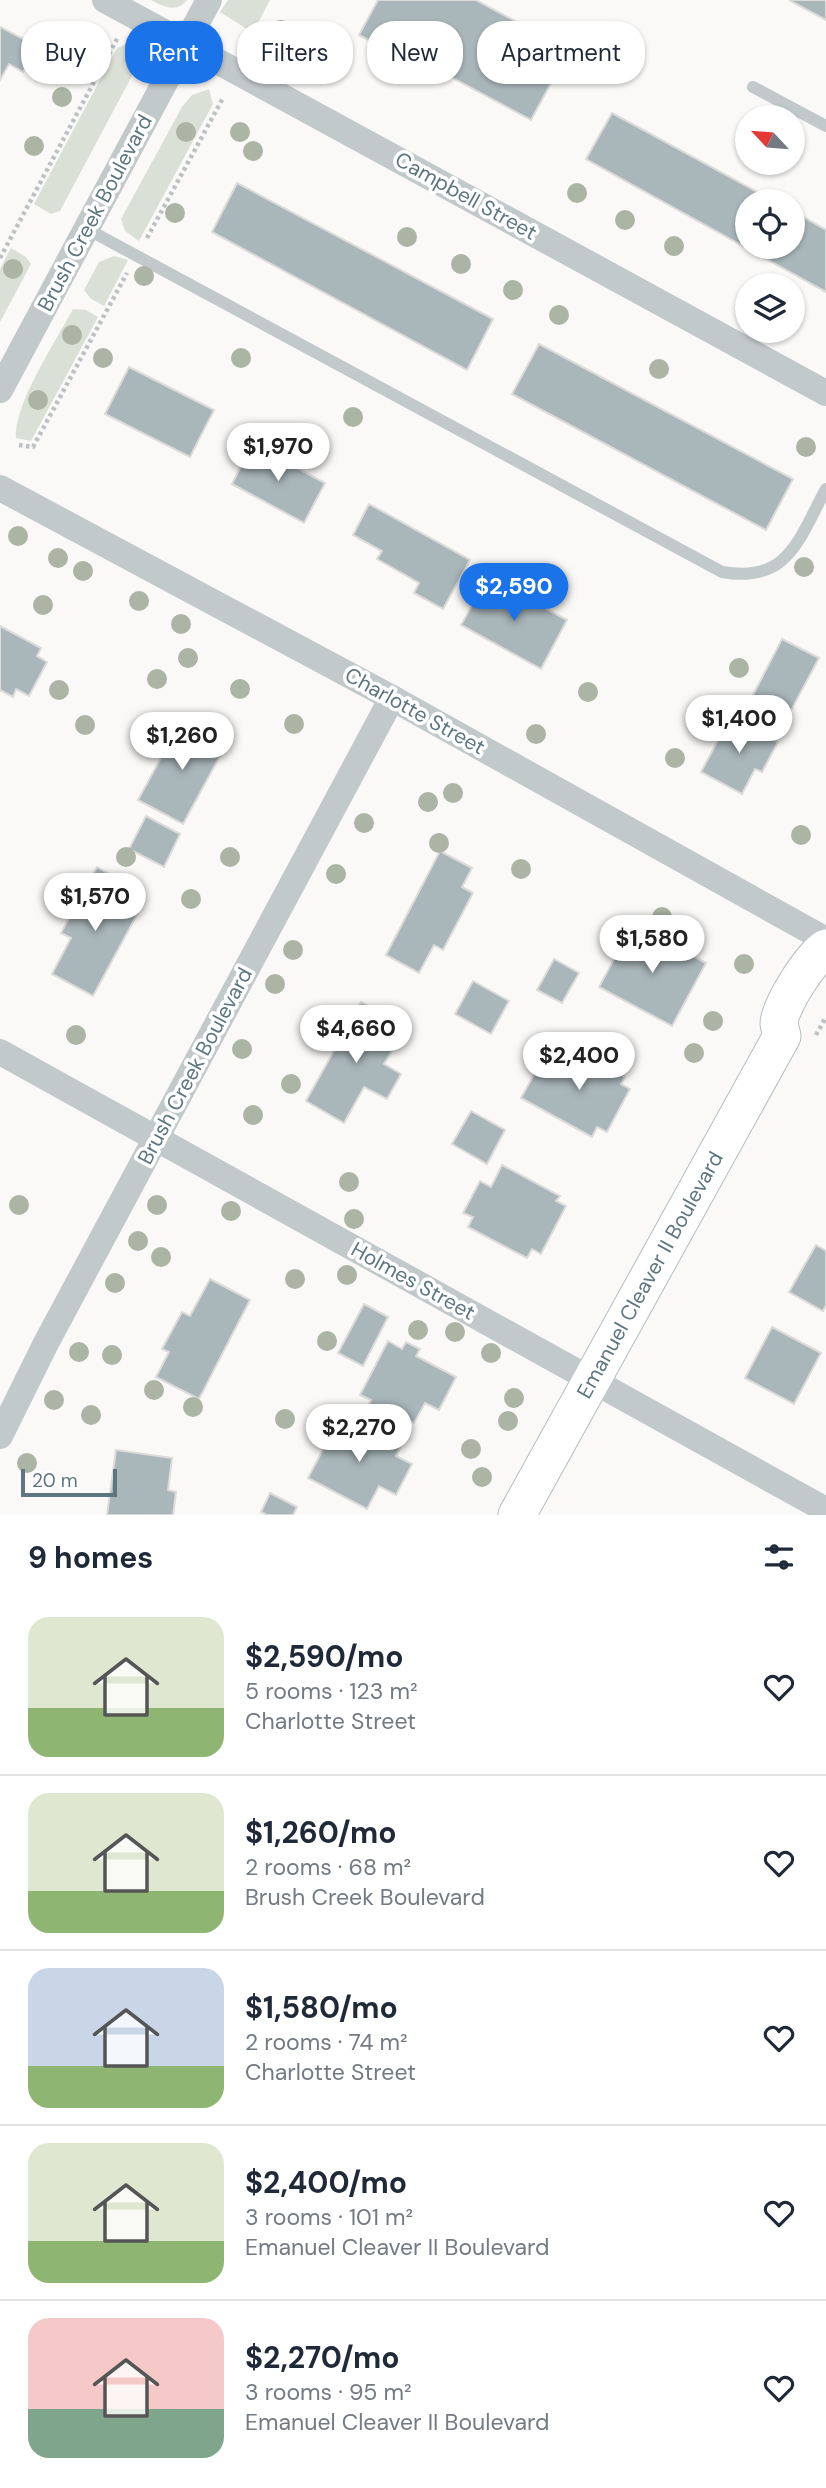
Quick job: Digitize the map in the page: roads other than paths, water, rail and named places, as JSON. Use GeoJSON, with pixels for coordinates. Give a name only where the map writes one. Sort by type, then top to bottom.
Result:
{"type":"FeatureCollection","features":[{"type":"Feature","properties":{"kind":"main road","name":"Emanuel Cleaver II Boulevard"},"geometry":{"type":"LineString","coordinates":[[517,1515],[782,1035],[779,1024],[783,1010],[808,964],[826,948]]}},
{"type":"Feature","properties":{"kind":"main road","name":"Emanuel Cleaver II Boulevard"},"geometry":{"type":"LineString","coordinates":[[782,1035],[794,1032],[805,1022],[826,985]]}},
{"type":"Feature","properties":{"kind":"street","name":"Campbell Street"},"geometry":{"type":"LineString","coordinates":[[105,0],[144,21]]}},
{"type":"Feature","properties":{"kind":"street","name":"Brush Creek Boulevard"},"geometry":{"type":"LineString","coordinates":[[198,21],[209,0]]}},
{"type":"Feature","properties":{"kind":"street","name":"Campbell Street"},"geometry":{"type":"LineString","coordinates":[[223,64],[826,393]]}},
{"type":"Feature","properties":{"kind":"street","name":"Brush Creek Boulevard"},"geometry":{"type":"LineString","coordinates":[[0,390],[164,84]]}},
{"type":"Feature","properties":{"kind":"street","name":"Charlotte Street"},"geometry":{"type":"LineString","coordinates":[[0,488],[392,698],[826,940]]}},
{"type":"Feature","properties":{"kind":"street","name":"Brush Creek Boulevard"},"geometry":{"type":"LineString","coordinates":[[0,1436],[45,1345],[392,698]]}},
{"type":"Feature","properties":{"kind":"street","name":"Holmes Street"},"geometry":{"type":"LineString","coordinates":[[0,1052],[826,1510]]}},
{"type":"Feature","properties":{"kind":"lane"},"geometry":{"type":"LineString","coordinates":[[753,87],[826,126]]}},
{"type":"Feature","properties":{"kind":"lane"},"geometry":{"type":"LineString","coordinates":[[86,229],[722,572],[740,575],[764,572],[782,562],[793,549],[826,489]]}}]}
